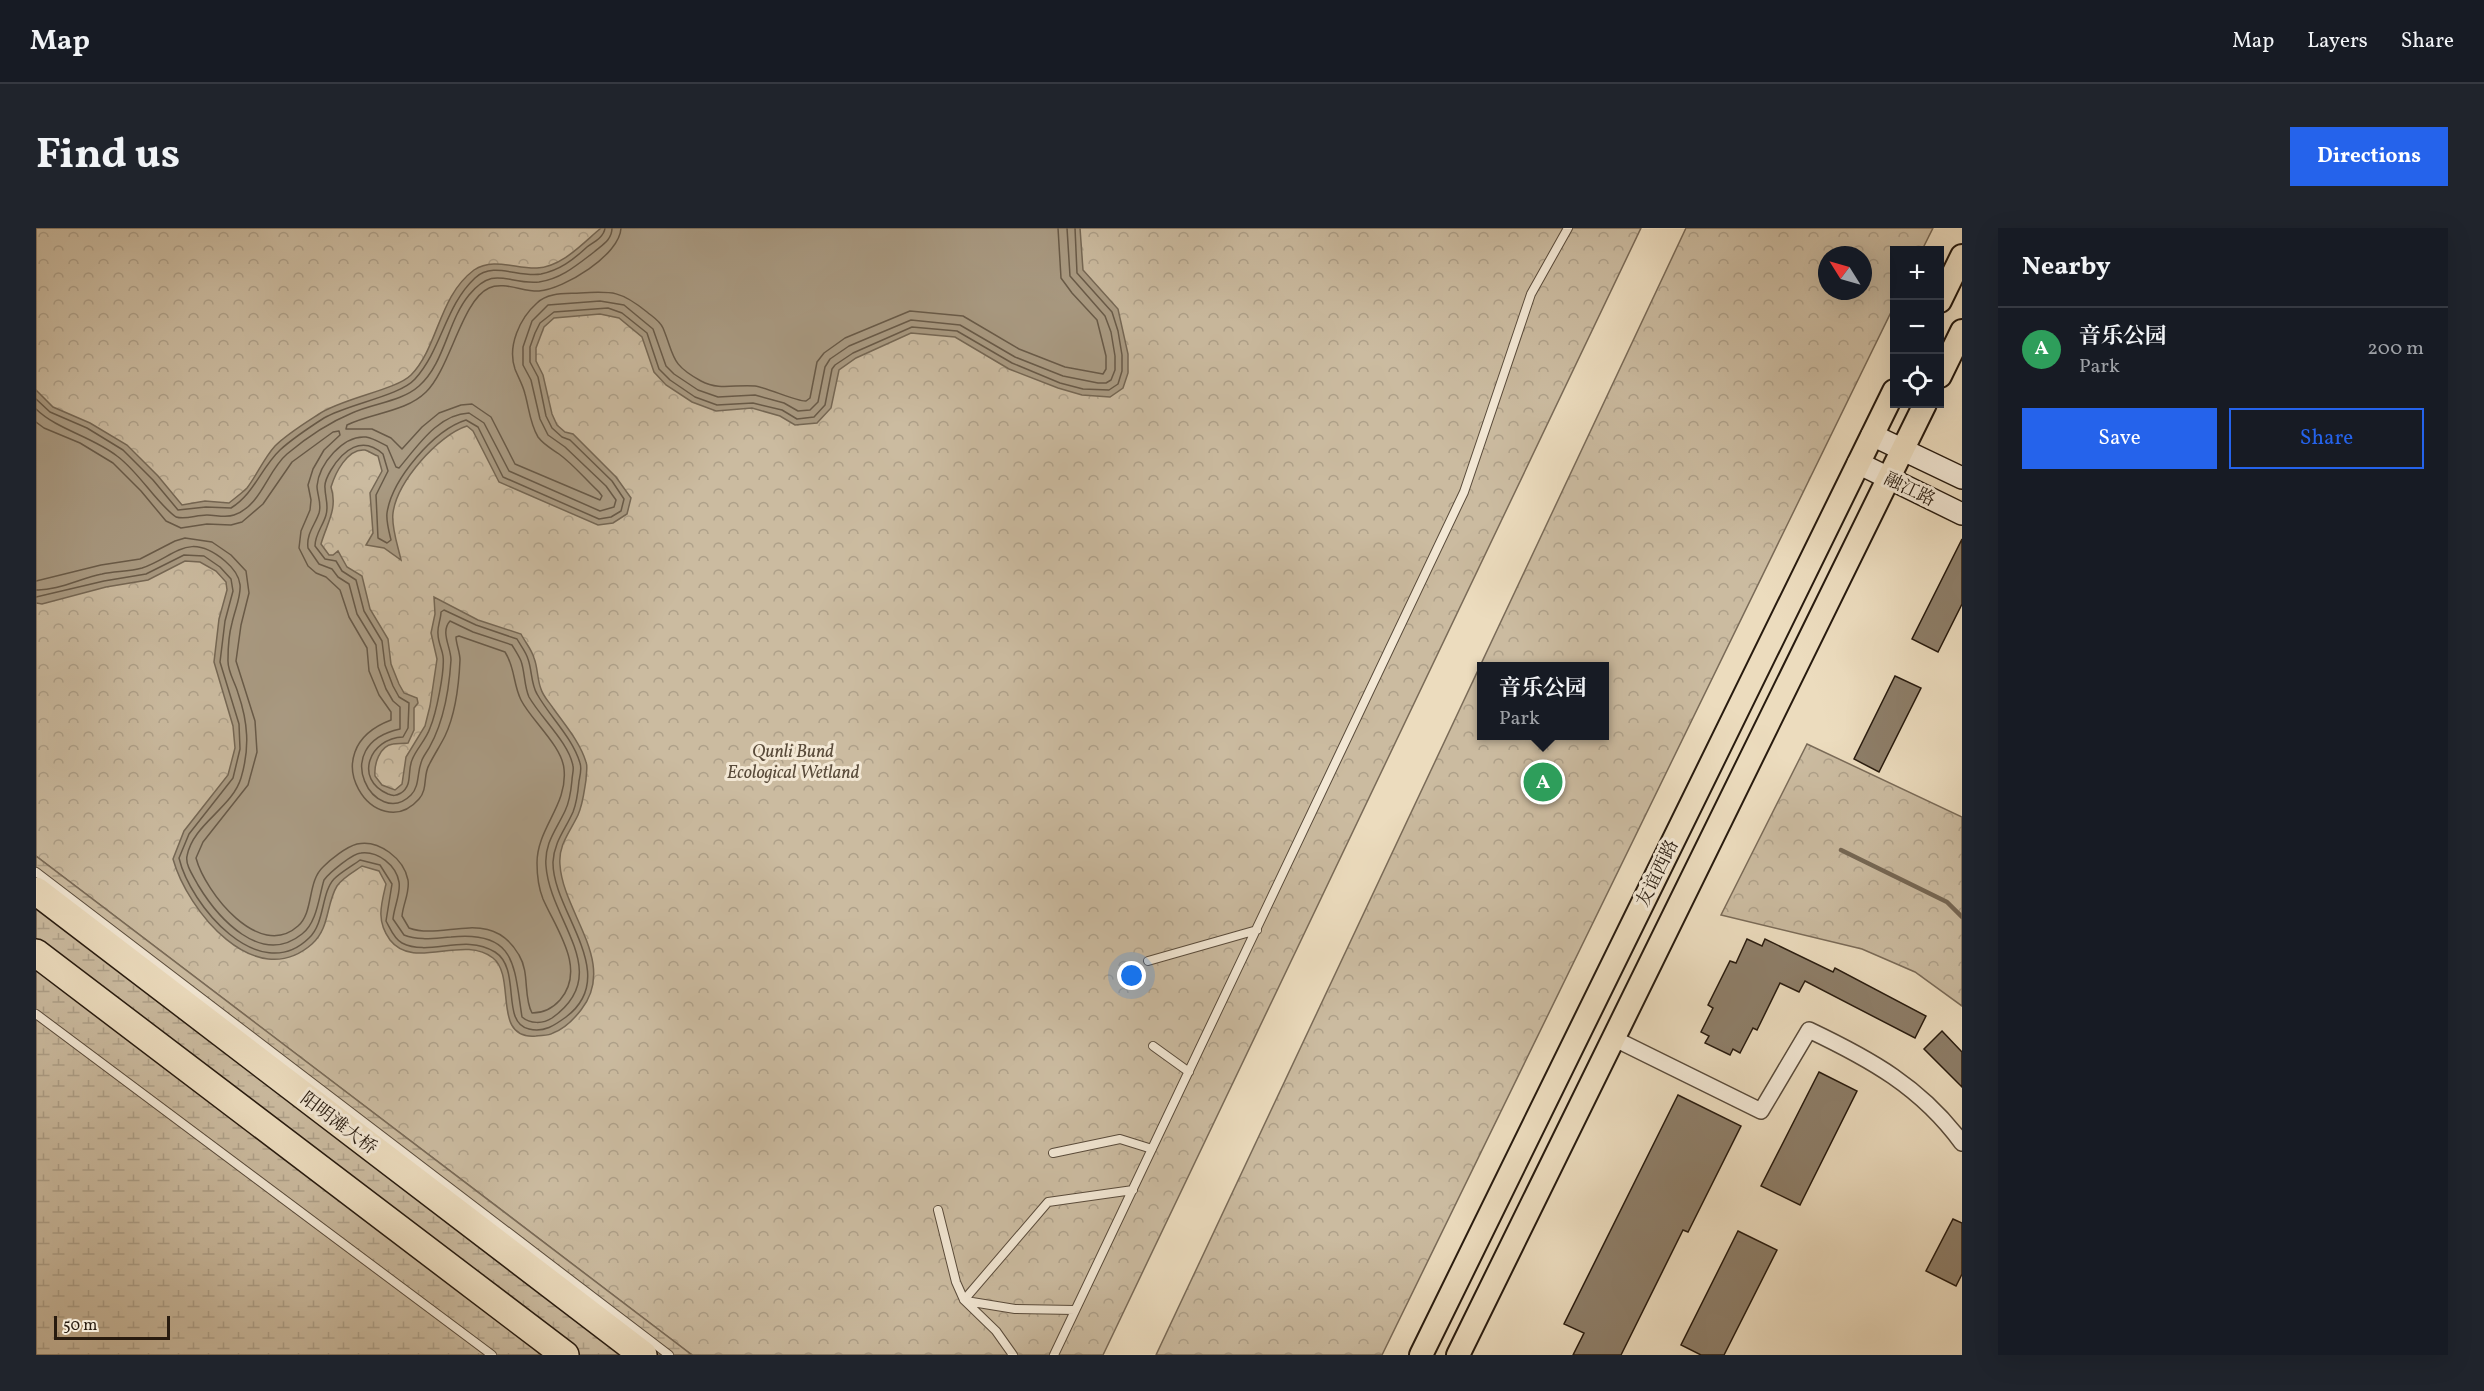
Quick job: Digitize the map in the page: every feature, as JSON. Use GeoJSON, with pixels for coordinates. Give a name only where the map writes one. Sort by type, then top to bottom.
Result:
{"type":"FeatureCollection","features":[{"type":"Feature","properties":{"kind":"highway","name":"阳明滩大桥"},"geometry":{"type":"LineString","coordinates":[[36,891],[643,1355]]}},
{"type":"Feature","properties":{"kind":"highway"},"geometry":{"type":"LineString","coordinates":[[36,953],[565,1355]]}},
{"type":"Feature","properties":{"kind":"main road"},"geometry":{"type":"LineString","coordinates":[[1940,300],[1962,256]]}},
{"type":"Feature","properties":{"kind":"main road"},"geometry":{"type":"LineString","coordinates":[[1944,368],[1962,331]]}},
{"type":"Feature","properties":{"kind":"main road","name":"友谊西路"},"geometry":{"type":"LineString","coordinates":[[1421,1355],[1890,399]]}},
{"type":"Feature","properties":{"kind":"main road","name":"友谊西路"},"geometry":{"type":"LineString","coordinates":[[1458,1355],[1923,408]]}},
{"type":"Feature","properties":{"kind":"main road","name":"融江路"},"geometry":{"type":"LineString","coordinates":[[1872,435],[1962,478]]}},
{"type":"Feature","properties":{"kind":"main road","name":"融江路"},"geometry":{"type":"LineString","coordinates":[[1858,463],[1962,514]]}},
{"type":"Feature","properties":{"kind":"street"},"geometry":{"type":"LineString","coordinates":[[1613,1038],[1761,1111],[1809,1030],[1888,1070],[1917,1094],[1962,1143]]}},
{"type":"Feature","properties":{"kind":"lane"},"geometry":{"type":"LineString","coordinates":[[1054,1355],[1464,492],[1531,294],[1568,228]]}},
{"type":"Feature","properties":{"kind":"lane"},"geometry":{"type":"LineString","coordinates":[[36,872],[669,1355]]}},
{"type":"Feature","properties":{"kind":"lane"},"geometry":{"type":"LineString","coordinates":[[1148,961],[1257,930]]}},
{"type":"Feature","properties":{"kind":"lane"},"geometry":{"type":"LineString","coordinates":[[36,1014],[492,1355]]}},
{"type":"Feature","properties":{"kind":"lane"},"geometry":{"type":"LineString","coordinates":[[1153,1046],[1189,1072]]}},
{"type":"Feature","properties":{"kind":"lane"},"geometry":{"type":"LineString","coordinates":[[1053,1153],[1120,1139],[1152,1149]]}},
{"type":"Feature","properties":{"kind":"lane"},"geometry":{"type":"LineString","coordinates":[[964,1300],[1048,1202],[1133,1190]]}},
{"type":"Feature","properties":{"kind":"lane"},"geometry":{"type":"LineString","coordinates":[[938,1210],[956,1282],[964,1300],[996,1331],[1012,1355]]}},
{"type":"Feature","properties":{"kind":"lane"},"geometry":{"type":"LineString","coordinates":[[964,1300],[1015,1309],[1075,1310]]}},
{"type":"Feature","properties":{"kind":"green space","name":"Qunli Bund Ecological Wetland"},"geometry":{"type":"Polygon","coordinates":[[[36,228],[1641,228],[1103,1355],[692,1355],[36,856],[36,228]]]}},
{"type":"Feature","properties":{"kind":"green space"},"geometry":{"type":"Polygon","coordinates":[[[1686,228],[1933,228],[1924,246],[1890,246],[1890,314],[1382,1355],[1156,1355],[1477,672],[1477,740],[1609,740],[1609,662],[1482,662],[1686,228]]]}},
{"type":"Feature","properties":{"kind":"green space"},"geometry":{"type":"Polygon","coordinates":[[[1807,744],[1962,817],[1962,1006],[1915,972],[1862,949],[1721,915],[1807,744]]]}},
{"type":"Feature","properties":{"kind":"green space"},"geometry":{"type":"Polygon","coordinates":[[[36,856],[692,1355],[36,1355],[36,856]]]}},
{"type":"Feature","properties":{"kind":"water"},"geometry":{"type":"Polygon","coordinates":[[[601,228],[1080,228],[1083,270],[1118,309],[1128,354],[1128,373],[1123,388],[1110,397],[1082,395],[1009,369],[955,337],[911,333],[856,358],[839,370],[831,408],[817,423],[795,425],[780,416],[752,408],[716,411],[692,402],[666,385],[654,372],[642,337],[619,318],[600,314],[554,318],[544,327],[536,348],[536,361],[543,375],[552,414],[557,425],[565,432],[573,434],[616,477],[631,498],[627,514],[613,523],[598,525],[499,482],[473,431],[467,426],[456,431],[432,449],[402,488],[393,513],[394,530],[401,560],[384,548],[366,545],[373,533],[370,493],[382,471],[378,456],[365,450],[359,450],[347,457],[335,475],[331,487],[333,502],[331,516],[321,544],[329,555],[338,551],[347,567],[362,576],[370,609],[388,639],[391,664],[399,684],[404,693],[417,698],[418,703],[414,708],[414,730],[408,743],[388,745],[378,757],[375,776],[382,785],[395,790],[402,784],[406,757],[425,726],[437,659],[431,633],[435,614],[434,597],[478,620],[521,634],[533,655],[543,694],[576,741],[586,762],[582,802],[565,839],[560,865],[563,883],[591,956],[594,974],[591,992],[581,1010],[557,1031],[547,1035],[522,1035],[514,1028],[509,1018],[504,979],[500,967],[493,958],[468,949],[412,953],[400,949],[390,940],[381,919],[381,906],[386,884],[379,871],[362,866],[342,880],[334,893],[318,938],[290,957],[268,959],[247,953],[226,939],[208,921],[193,901],[173,859],[184,831],[228,775],[235,748],[233,726],[214,662],[219,619],[227,590],[226,582],[216,571],[200,562],[185,561],[148,580],[106,587],[42,604],[36,603],[36,390],[53,407],[90,423],[127,445],[158,476],[182,505],[205,501],[229,503],[247,488],[275,446],[296,429],[329,408],[394,385],[411,375],[428,350],[453,294],[474,270],[489,264],[529,268],[546,267],[572,253],[601,228]]]}},
{"type":"Feature","properties":{"kind":"building"},"geometry":{"type":"Polygon","coordinates":[[[1962,539],[1962,604],[1938,652],[1912,639],[1962,539]]]}},
{"type":"Feature","properties":{"kind":"building"},"geometry":{"type":"Polygon","coordinates":[[[1895,676],[1921,688],[1879,772],[1854,759],[1895,676]]]}},
{"type":"Feature","properties":{"kind":"building"},"geometry":{"type":"Polygon","coordinates":[[[1747,939],[1762,946],[1765,939],[1833,972],[1835,968],[1926,1016],[1915,1038],[1805,981],[1799,992],[1780,983],[1757,1030],[1753,1028],[1740,1053],[1733,1049],[1730,1055],[1705,1043],[1709,1036],[1701,1032],[1713,1008],[1708,1005],[1730,961],[1736,963],[1747,939]]]}},
{"type":"Feature","properties":{"kind":"building"},"geometry":{"type":"Polygon","coordinates":[[[1942,1031],[1962,1052],[1962,1087],[1924,1049],[1942,1031]]]}},
{"type":"Feature","properties":{"kind":"building"},"geometry":{"type":"Polygon","coordinates":[[[1819,1072],[1857,1091],[1800,1205],[1761,1186],[1819,1072]]]}},
{"type":"Feature","properties":{"kind":"building"},"geometry":{"type":"Polygon","coordinates":[[[1678,1095],[1741,1126],[1688,1232],[1683,1230],[1621,1355],[1573,1355],[1584,1333],[1564,1324],[1678,1095]]]}},
{"type":"Feature","properties":{"kind":"building"},"geometry":{"type":"Polygon","coordinates":[[[1953,1219],[1962,1223],[1962,1274],[1956,1286],[1926,1271],[1953,1219]]]}},
{"type":"Feature","properties":{"kind":"building"},"geometry":{"type":"Polygon","coordinates":[[[1738,1231],[1777,1250],[1724,1355],[1701,1355],[1681,1345],[1738,1231]]]}},
{"type":"Feature","properties":{"kind":"waterway"},"geometry":{"type":"LineString","coordinates":[[1841,850],[1947,902],[1962,917]]}},
{"type":"Feature","properties":{"kind":"place","name":"音乐公园"},"geometry":{"type":"Point","coordinates":[1543,782]}}]}
